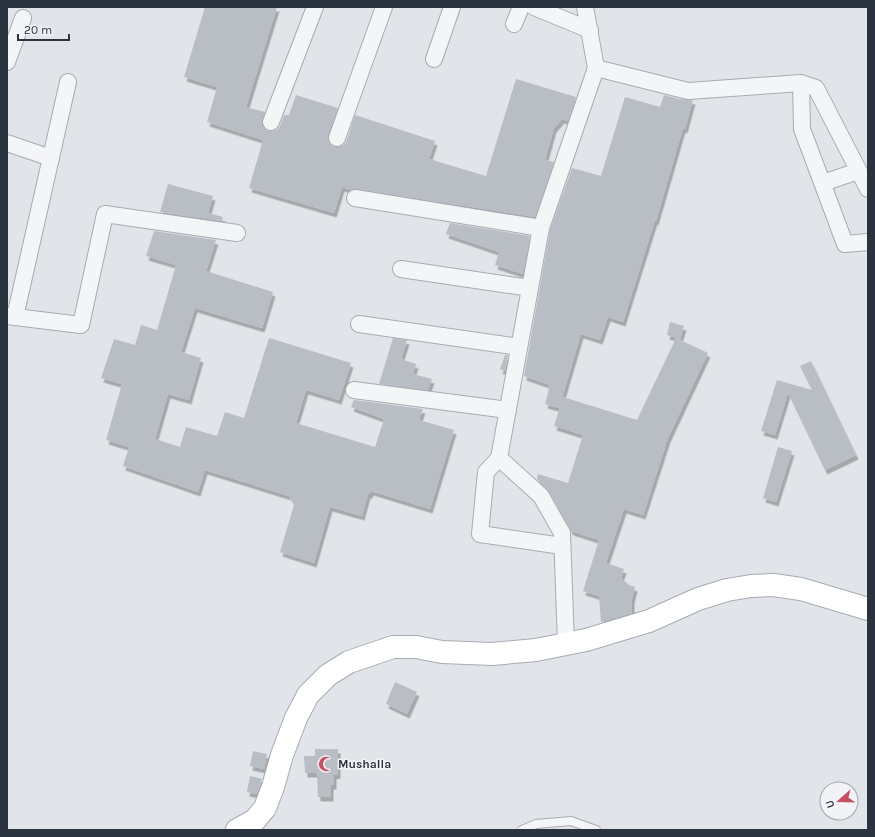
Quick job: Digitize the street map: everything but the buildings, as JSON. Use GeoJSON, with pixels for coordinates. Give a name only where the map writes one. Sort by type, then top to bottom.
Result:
{"type":"FeatureCollection","features":[{"type":"Feature","properties":{"kind":"street"},"geometry":{"type":"LineString","coordinates":[[271,122],[315,7]]}},
{"type":"Feature","properties":{"kind":"street"},"geometry":{"type":"LineString","coordinates":[[337,138],[384,7]]}},
{"type":"Feature","properties":{"kind":"street"},"geometry":{"type":"LineString","coordinates":[[434,59],[452,7]]}},
{"type":"Feature","properties":{"kind":"street"},"geometry":{"type":"LineString","coordinates":[[514,24],[521,7]]}},
{"type":"Feature","properties":{"kind":"street"},"geometry":{"type":"LineString","coordinates":[[534,7],[590,30]]}},
{"type":"Feature","properties":{"kind":"street"},"geometry":{"type":"LineString","coordinates":[[562,546],[480,534],[486,472],[499,458],[541,228],[596,68],[585,7]]}},
{"type":"Feature","properties":{"kind":"street"},"geometry":{"type":"LineString","coordinates":[[7,62],[23,18]]}},
{"type":"Feature","properties":{"kind":"street"},"geometry":{"type":"LineString","coordinates":[[596,68],[688,91],[801,83],[816,88],[868,189]]}},
{"type":"Feature","properties":{"kind":"street"},"geometry":{"type":"LineString","coordinates":[[68,82],[51,158],[11,317],[81,325],[105,214],[237,233]]}},
{"type":"Feature","properties":{"kind":"street"},"geometry":{"type":"LineString","coordinates":[[801,83],[802,129],[845,244],[868,242]]}},
{"type":"Feature","properties":{"kind":"street"},"geometry":{"type":"LineString","coordinates":[[7,143],[51,158]]}},
{"type":"Feature","properties":{"kind":"street"},"geometry":{"type":"LineString","coordinates":[[822,183],[858,171]]}},
{"type":"Feature","properties":{"kind":"street"},"geometry":{"type":"LineString","coordinates":[[355,198],[541,228]]}},
{"type":"Feature","properties":{"kind":"street"},"geometry":{"type":"LineString","coordinates":[[401,269],[530,288]]}},
{"type":"Feature","properties":{"kind":"street"},"geometry":{"type":"LineString","coordinates":[[359,324],[519,347]]}},
{"type":"Feature","properties":{"kind":"street"},"geometry":{"type":"LineString","coordinates":[[354,390],[508,410]]}},
{"type":"Feature","properties":{"kind":"street"},"geometry":{"type":"LineString","coordinates":[[499,458],[541,496],[562,533],[566,644]]}},
{"type":"Feature","properties":{"kind":"street"},"geometry":{"type":"LineString","coordinates":[[237,830],[255,820],[265,808],[296,718],[308,695],[328,675],[349,662],[393,647],[416,647],[442,652],[492,654],[536,650],[586,640],[649,621],[698,599],[727,590],[751,586],[773,585],[801,589],[868,609]]}},
{"type":"Feature","properties":{"kind":"lane"},"geometry":{"type":"LineString","coordinates":[[522,830],[536,824],[571,821],[596,830]]}},
{"type":"Feature","properties":{"kind":"place","name":"Mushalla"},"geometry":{"type":"Point","coordinates":[326,764]}}]}
